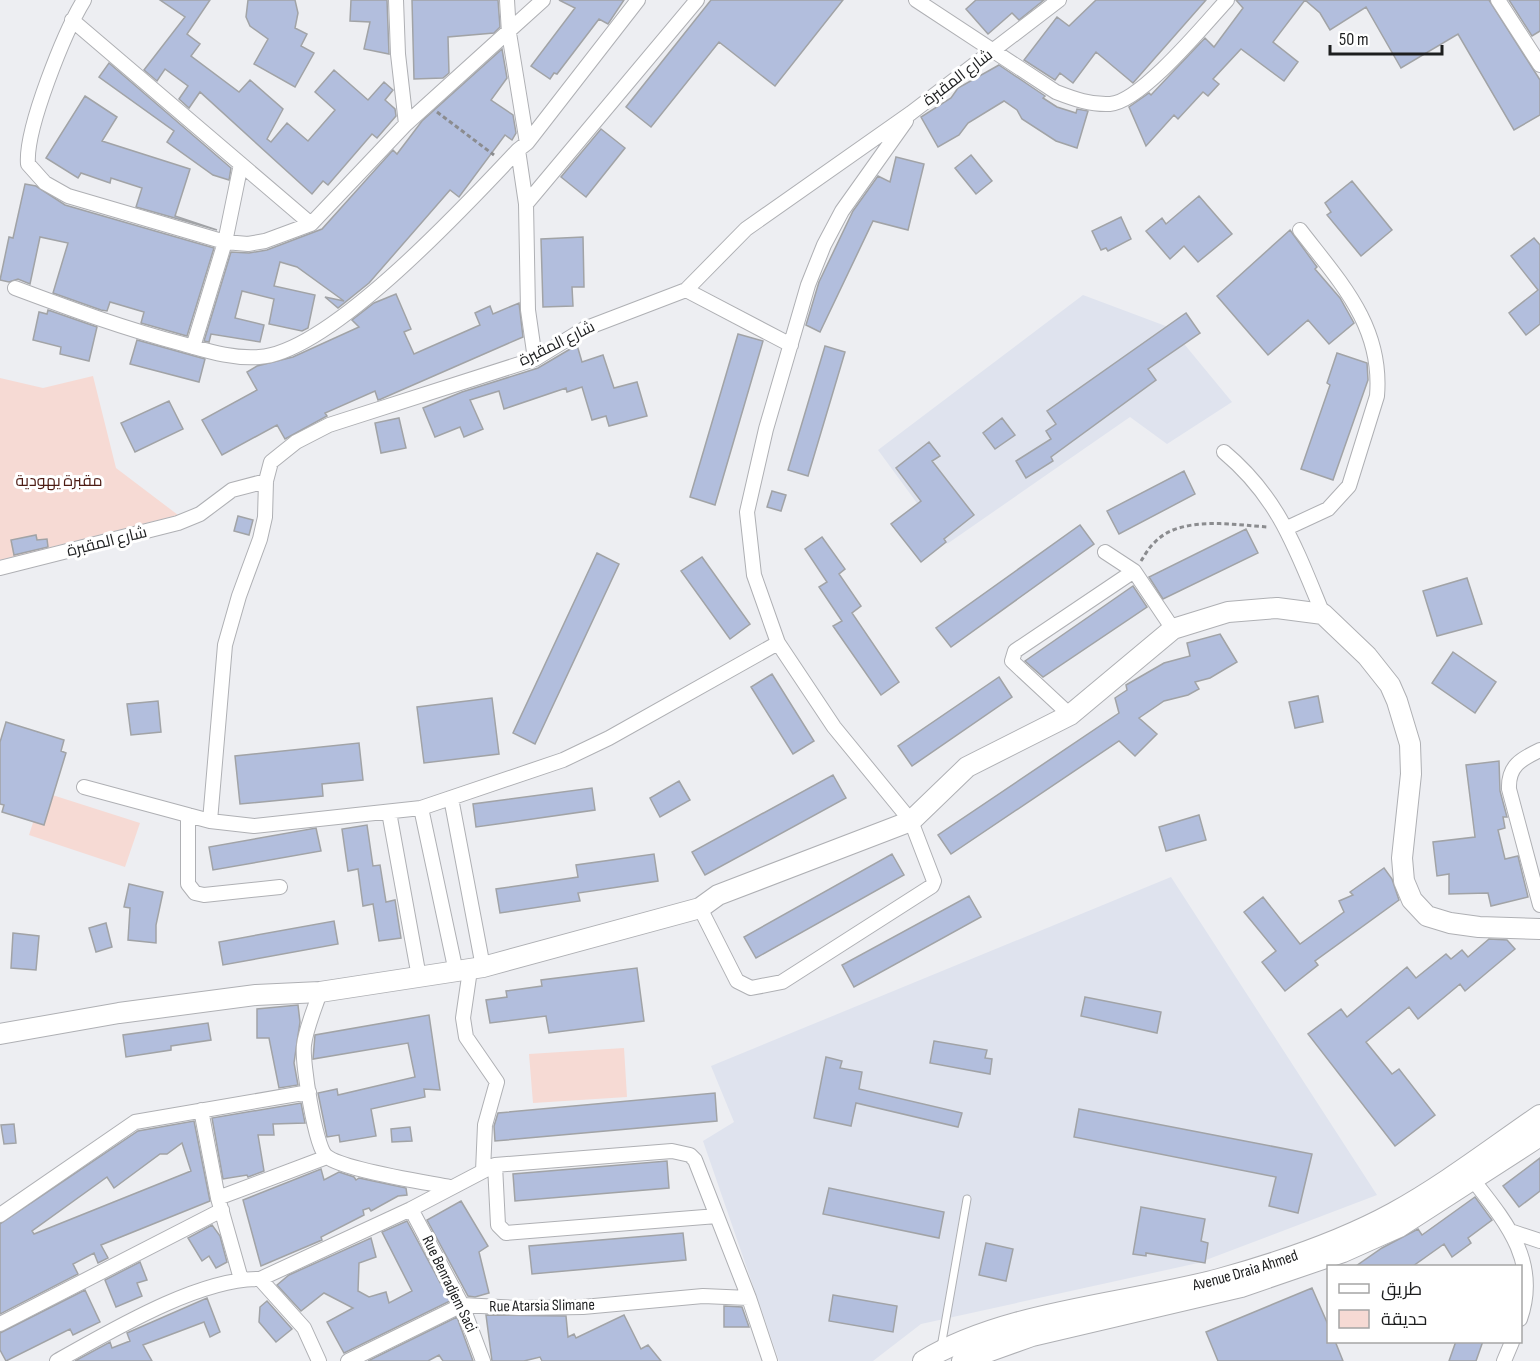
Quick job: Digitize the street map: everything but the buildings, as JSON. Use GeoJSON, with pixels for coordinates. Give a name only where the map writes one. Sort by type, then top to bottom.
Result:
{"type":"FeatureCollection","features":[{"type":"Feature","properties":{"kind":"street"},"geometry":{"type":"LineString","coordinates":[[84,0],[72,20],[45,91],[28,145],[28,164],[45,183],[68,196],[225,242],[248,244],[265,241],[311,224],[406,124],[543,0]]}},
{"type":"Feature","properties":{"kind":"street"},"geometry":{"type":"LineString","coordinates":[[396,0],[398,54],[406,124]]}},
{"type":"Feature","properties":{"kind":"street"},"geometry":{"type":"LineString","coordinates":[[507,0],[522,146],[526,204],[528,310],[535,359]]}},
{"type":"Feature","properties":{"kind":"street"},"geometry":{"type":"LineString","coordinates":[[15,288],[117,327],[228,356],[261,357],[301,343],[333,325],[406,262],[505,164],[639,0]]}},
{"type":"Feature","properties":{"kind":"street"},"geometry":{"type":"LineString","coordinates":[[526,204],[696,0]]}},
{"type":"Feature","properties":{"kind":"street"},"geometry":{"type":"LineString","coordinates":[[916,0],[1056,92],[1080,102],[1112,104],[1142,90],[1227,0]]}},
{"type":"Feature","properties":{"kind":"street","name":"شارع المقبرة"},"geometry":{"type":"LineString","coordinates":[[0,568],[178,523],[200,514],[232,490],[266,481],[271,462],[296,442],[329,425],[535,359],[584,328],[686,290],[746,229],[912,113],[1059,0]]}},
{"type":"Feature","properties":{"kind":"street"},"geometry":{"type":"LineString","coordinates":[[1498,0],[1538,57]]}},
{"type":"Feature","properties":{"kind":"street"},"geometry":{"type":"LineString","coordinates":[[72,20],[311,224]]}},
{"type":"Feature","properties":{"kind":"street"},"geometry":{"type":"LineString","coordinates":[[699,908],[737,981],[751,988],[782,982],[932,886],[932,874],[910,821],[834,728],[778,643],[754,575],[747,512],[753,481],[790,345],[808,285],[824,245],[842,211],[912,113]]}},
{"type":"Feature","properties":{"kind":"street"},"geometry":{"type":"LineString","coordinates":[[193,347],[225,242],[241,164]]}},
{"type":"Feature","properties":{"kind":"street"},"geometry":{"type":"LineString","coordinates":[[1287,528],[1328,509],[1349,486],[1374,405],[1378,382],[1378,364],[1372,339],[1355,303],[1300,230]]}},
{"type":"Feature","properties":{"kind":"street"},"geometry":{"type":"LineString","coordinates":[[686,290],[790,345]]}},
{"type":"Feature","properties":{"kind":"street"},"geometry":{"type":"LineString","coordinates":[[1224,452],[1258,483],[1287,528],[1323,614],[1367,656],[1390,686],[1404,719],[1410,744],[1411,774],[1402,858],[1404,881],[1412,900],[1427,916],[1450,922],[1479,927],[1540,929]]}},
{"type":"Feature","properties":{"kind":"street"},"geometry":{"type":"LineString","coordinates":[[210,821],[225,645],[239,596],[260,539],[265,517],[266,481]]}},
{"type":"Feature","properties":{"kind":"street"},"geometry":{"type":"LineString","coordinates":[[1105,552],[1134,571],[1173,629]]}},
{"type":"Feature","properties":{"kind":"street"},"geometry":{"type":"LineString","coordinates":[[1070,715],[1012,661],[1015,651],[1134,571]]}},
{"type":"Feature","properties":{"kind":"street"},"geometry":{"type":"LineString","coordinates":[[0,1034],[119,1013],[256,995],[320,992],[470,970],[699,908],[718,895],[910,821],[967,767],[1070,715],[1173,629],[1228,612],[1257,608],[1277,608],[1323,614]]}},
{"type":"Feature","properties":{"kind":"street"},"geometry":{"type":"LineString","coordinates":[[84,787],[210,821],[254,826],[421,808],[572,756],[609,738],[778,643]]}},
{"type":"Feature","properties":{"kind":"street"},"geometry":{"type":"LineString","coordinates":[[1540,750],[1522,758],[1513,766],[1509,777],[1538,888],[1540,905]]}},
{"type":"Feature","properties":{"kind":"street"},"geometry":{"type":"LineString","coordinates":[[451,798],[470,970],[463,1018],[466,1037],[497,1082],[485,1125],[498,1225],[506,1233],[717,1216]]}},
{"type":"Feature","properties":{"kind":"street"},"geometry":{"type":"LineString","coordinates":[[421,808],[470,970]]}},
{"type":"Feature","properties":{"kind":"street"},"geometry":{"type":"LineString","coordinates":[[389,812],[419,977]]}},
{"type":"Feature","properties":{"kind":"street"},"geometry":{"type":"LineString","coordinates":[[188,815],[188,884],[195,892],[204,895],[280,887]]}},
{"type":"Feature","properties":{"kind":"street"},"geometry":{"type":"LineString","coordinates":[[320,992],[304,1045],[309,1092],[319,1148],[327,1157],[344,1164],[450,1187]]}},
{"type":"Feature","properties":{"kind":"street"},"geometry":{"type":"LineString","coordinates":[[0,1215],[135,1122],[309,1092]]}},
{"type":"Feature","properties":{"kind":"street"},"geometry":{"type":"LineString","coordinates":[[201,1110],[220,1204],[241,1279]]}},
{"type":"Feature","properties":{"kind":"street","name":"Avenue Draia Ahmed"},"geometry":{"type":"LineString","coordinates":[[962,1361],[1114,1310],[1248,1271],[1353,1232],[1417,1199],[1540,1115]]}},
{"type":"Feature","properties":{"kind":"street","name":"Avenue Draia Ahmed"},"geometry":{"type":"LineString","coordinates":[[923,1361],[941,1350],[980,1334],[1022,1322],[1191,1300],[1293,1271],[1399,1227],[1540,1136]]}},
{"type":"Feature","properties":{"kind":"street"},"geometry":{"type":"LineString","coordinates":[[57,1361],[172,1302],[215,1284],[241,1279],[260,1279],[411,1209],[489,1168],[682,1152],[695,1160],[749,1298],[770,1361]]}},
{"type":"Feature","properties":{"kind":"street"},"geometry":{"type":"LineString","coordinates":[[0,1324],[220,1204],[327,1157]]}},
{"type":"Feature","properties":{"kind":"street"},"geometry":{"type":"LineString","coordinates":[[1473,1180],[1513,1232],[1527,1274],[1522,1314]]}},
{"type":"Feature","properties":{"kind":"street","name":"Rue Benradjem Saci"},"geometry":{"type":"LineString","coordinates":[[411,1209],[462,1305],[483,1361]]}},
{"type":"Feature","properties":{"kind":"street"},"geometry":{"type":"LineString","coordinates":[[1513,1232],[1540,1241]]}},
{"type":"Feature","properties":{"kind":"street"},"geometry":{"type":"LineString","coordinates":[[260,1279],[304,1328],[319,1361]]}},
{"type":"Feature","properties":{"kind":"street","name":"Rue Atarsia Slimane"},"geometry":{"type":"LineString","coordinates":[[348,1361],[462,1305],[519,1308],[584,1307],[703,1296],[749,1298]]}},
{"type":"Feature","properties":{"kind":"street"},"geometry":{"type":"LineString","coordinates":[[1504,1361],[1511,1343]]}},
{"type":"Feature","properties":{"kind":"lane"},"geometry":{"type":"LineString","coordinates":[[941,1350],[967,1199]]}},
{"type":"Feature","properties":{"kind":"path"},"geometry":{"type":"LineString","coordinates":[[428,104],[505,164]]}},
{"type":"Feature","properties":{"kind":"path"},"geometry":{"type":"LineString","coordinates":[[1134,571],[1155,541],[1175,530],[1197,525],[1287,528]]}},
{"type":"Feature","properties":{"kind":"shaded area"},"geometry":{"type":"Polygon","coordinates":[[[1083,295],[1171,328],[1232,402],[1167,444],[1130,417],[947,544],[878,450],[1083,295]]]}},
{"type":"Feature","properties":{"kind":"shaded area"},"geometry":{"type":"Polygon","coordinates":[[[1171,877],[1377,1195],[1198,1263],[921,1324],[873,1361],[779,1361],[703,1141],[734,1122],[711,1066],[1171,877]]]}},
{"type":"Feature","properties":{"kind":"green space","name":"مقبرة يهودية"},"geometry":{"type":"Polygon","coordinates":[[[93,376],[116,468],[178,515],[0,560],[0,378],[43,388],[93,376]]]}},
{"type":"Feature","properties":{"kind":"green space"},"geometry":{"type":"Polygon","coordinates":[[[43,792],[140,823],[125,867],[29,835],[43,792]]]}},
{"type":"Feature","properties":{"kind":"green space"},"geometry":{"type":"Polygon","coordinates":[[[624,1048],[627,1097],[533,1103],[529,1054],[624,1048]]]}}]}
